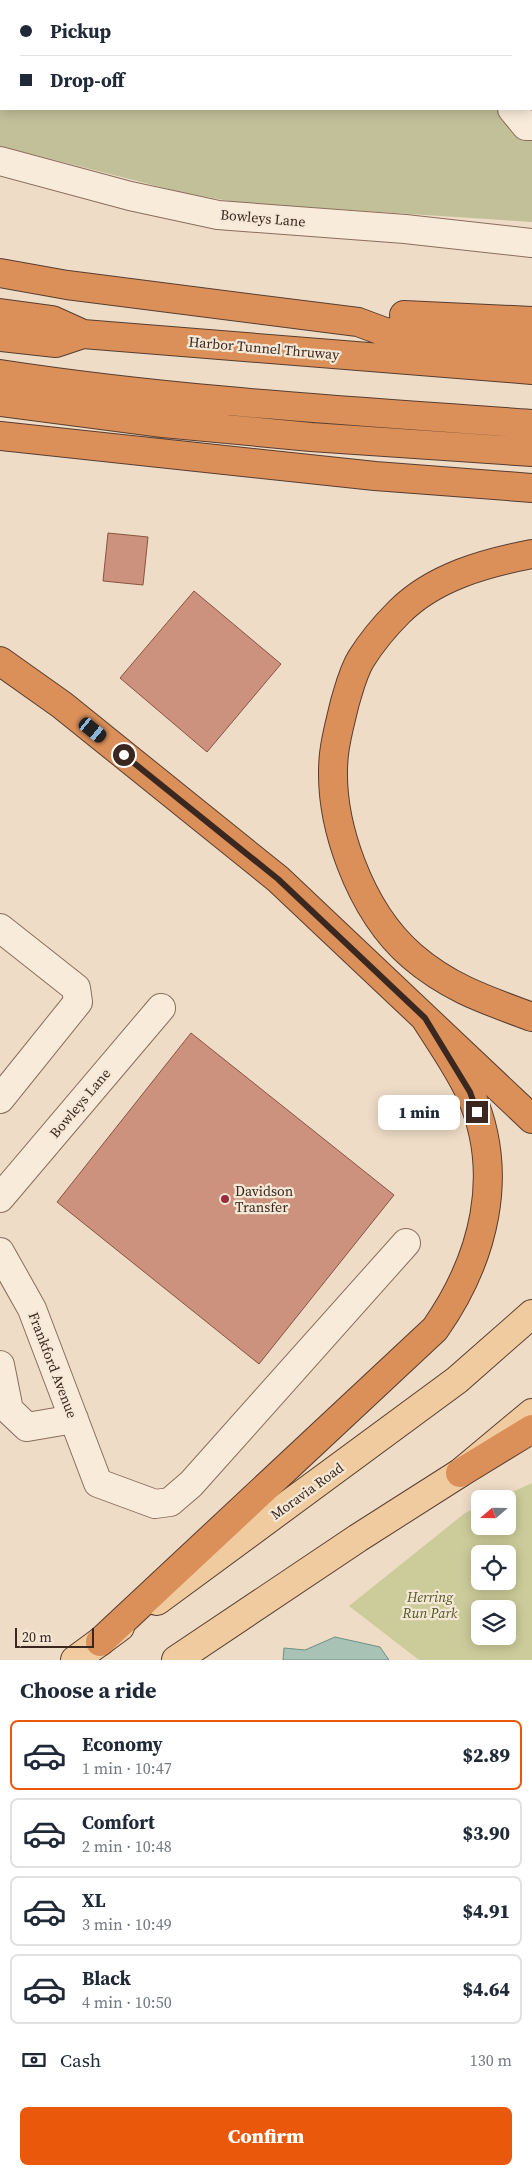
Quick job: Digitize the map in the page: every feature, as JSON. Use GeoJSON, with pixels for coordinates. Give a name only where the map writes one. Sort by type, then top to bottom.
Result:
{"type":"FeatureCollection","features":[{"type":"Feature","properties":{"kind":"highway"},"geometry":{"type":"LineString","coordinates":[[0,273],[67,285],[358,322],[385,332],[532,344]]}},
{"type":"Feature","properties":{"kind":"highway","name":"Harbor Tunnel Thruway"},"geometry":{"type":"LineString","coordinates":[[0,313],[52,320],[83,334],[532,370]]}},
{"type":"Feature","properties":{"kind":"highway"},"geometry":{"type":"LineString","coordinates":[[358,322],[389,315],[532,321]]}},
{"type":"Feature","properties":{"kind":"highway"},"geometry":{"type":"LineString","coordinates":[[0,337],[56,343],[83,334]]}},
{"type":"Feature","properties":{"kind":"highway"},"geometry":{"type":"LineString","coordinates":[[0,374],[116,390],[238,402],[532,424]]}},
{"type":"Feature","properties":{"kind":"highway"},"geometry":{"type":"LineString","coordinates":[[0,402],[163,423],[301,436],[532,452]]}},
{"type":"Feature","properties":{"kind":"highway"},"geometry":{"type":"LineString","coordinates":[[0,436],[376,476],[532,488]]}},
{"type":"Feature","properties":{"kind":"highway"},"geometry":{"type":"LineString","coordinates":[[532,554],[492,562],[456,575],[428,590],[400,611],[360,660],[339,723],[334,755],[336,799],[345,847],[357,883],[394,938],[411,956],[452,985],[474,996],[532,1017]]}},
{"type":"Feature","properties":{"kind":"highway"},"geometry":{"type":"LineString","coordinates":[[0,661],[62,706],[278,879],[532,1119]]}},
{"type":"Feature","properties":{"kind":"highway"},"geometry":{"type":"LineString","coordinates":[[100,1642],[435,1329],[461,1288],[478,1244],[486,1215],[488,1176],[484,1138],[470,1092],[425,1018]]}},
{"type":"Feature","properties":{"kind":"highway"},"geometry":{"type":"LineString","coordinates":[[460,1473],[532,1429]]}},
{"type":"Feature","properties":{"kind":"main road","name":"Moravia Road"},"geometry":{"type":"LineString","coordinates":[[75,1660],[457,1380],[532,1314]]}},
{"type":"Feature","properties":{"kind":"main road"},"geometry":{"type":"LineString","coordinates":[[176,1660],[358,1538],[460,1473],[532,1413]]}},
{"type":"Feature","properties":{"kind":"street"},"geometry":{"type":"LineString","coordinates":[[513,110],[526,126],[532,126]]}},
{"type":"Feature","properties":{"kind":"street","name":"Bowleys Lane"},"geometry":{"type":"LineString","coordinates":[[0,161],[130,196],[218,214],[405,229],[532,243]]}},
{"type":"Feature","properties":{"kind":"street"},"geometry":{"type":"LineString","coordinates":[[0,928],[76,988],[78,1002],[0,1099]]}},
{"type":"Feature","properties":{"kind":"street","name":"Bowleys Lane"},"geometry":{"type":"LineString","coordinates":[[0,1198],[161,1008]]}},
{"type":"Feature","properties":{"kind":"street","name":"Frankford Avenue"},"geometry":{"type":"LineString","coordinates":[[0,1252],[32,1309],[98,1483],[155,1504],[170,1502],[191,1484],[406,1244]]}},
{"type":"Feature","properties":{"kind":"street"},"geometry":{"type":"LineString","coordinates":[[0,1365],[9,1410],[27,1427],[74,1419]]}},
{"type":"Feature","properties":{"kind":"green space","name":"Herring Run Park"},"geometry":{"type":"Polygon","coordinates":[[[532,1483],[532,1660],[419,1660],[349,1606],[465,1513],[471,1510],[471,1535],[516,1535],[516,1490],[532,1483]]]}},
{"type":"Feature","properties":{"kind":"shaded area"},"geometry":{"type":"Polygon","coordinates":[[[0,110],[532,110],[532,222],[240,203],[180,192],[0,146],[0,110]]]}},
{"type":"Feature","properties":{"kind":"shaded area"},"geometry":{"type":"Polygon","coordinates":[[[335,1637],[380,1647],[389,1660],[283,1660],[284,1648],[305,1650],[335,1637]]]}},
{"type":"Feature","properties":{"kind":"building"},"geometry":{"type":"Polygon","coordinates":[[[108,533],[148,537],[143,585],[103,581],[108,533]]]}},
{"type":"Feature","properties":{"kind":"building"},"geometry":{"type":"Polygon","coordinates":[[[194,591],[281,664],[207,752],[120,678],[194,591]]]}},
{"type":"Feature","properties":{"kind":"building","name":"Davidson Transfer"},"geometry":{"type":"Polygon","coordinates":[[[191,1033],[394,1195],[259,1364],[57,1202],[191,1033]]]}},
{"type":"Feature","properties":{"kind":"place","name":"Davidson Transfer"},"geometry":{"type":"Point","coordinates":[225,1199]}},
{"type":"Feature","properties":{"kind":"route"},"geometry":{"type":"LineString","coordinates":[[124,755],[278,879],[425,1018],[470,1092],[477,1112]]}}]}
